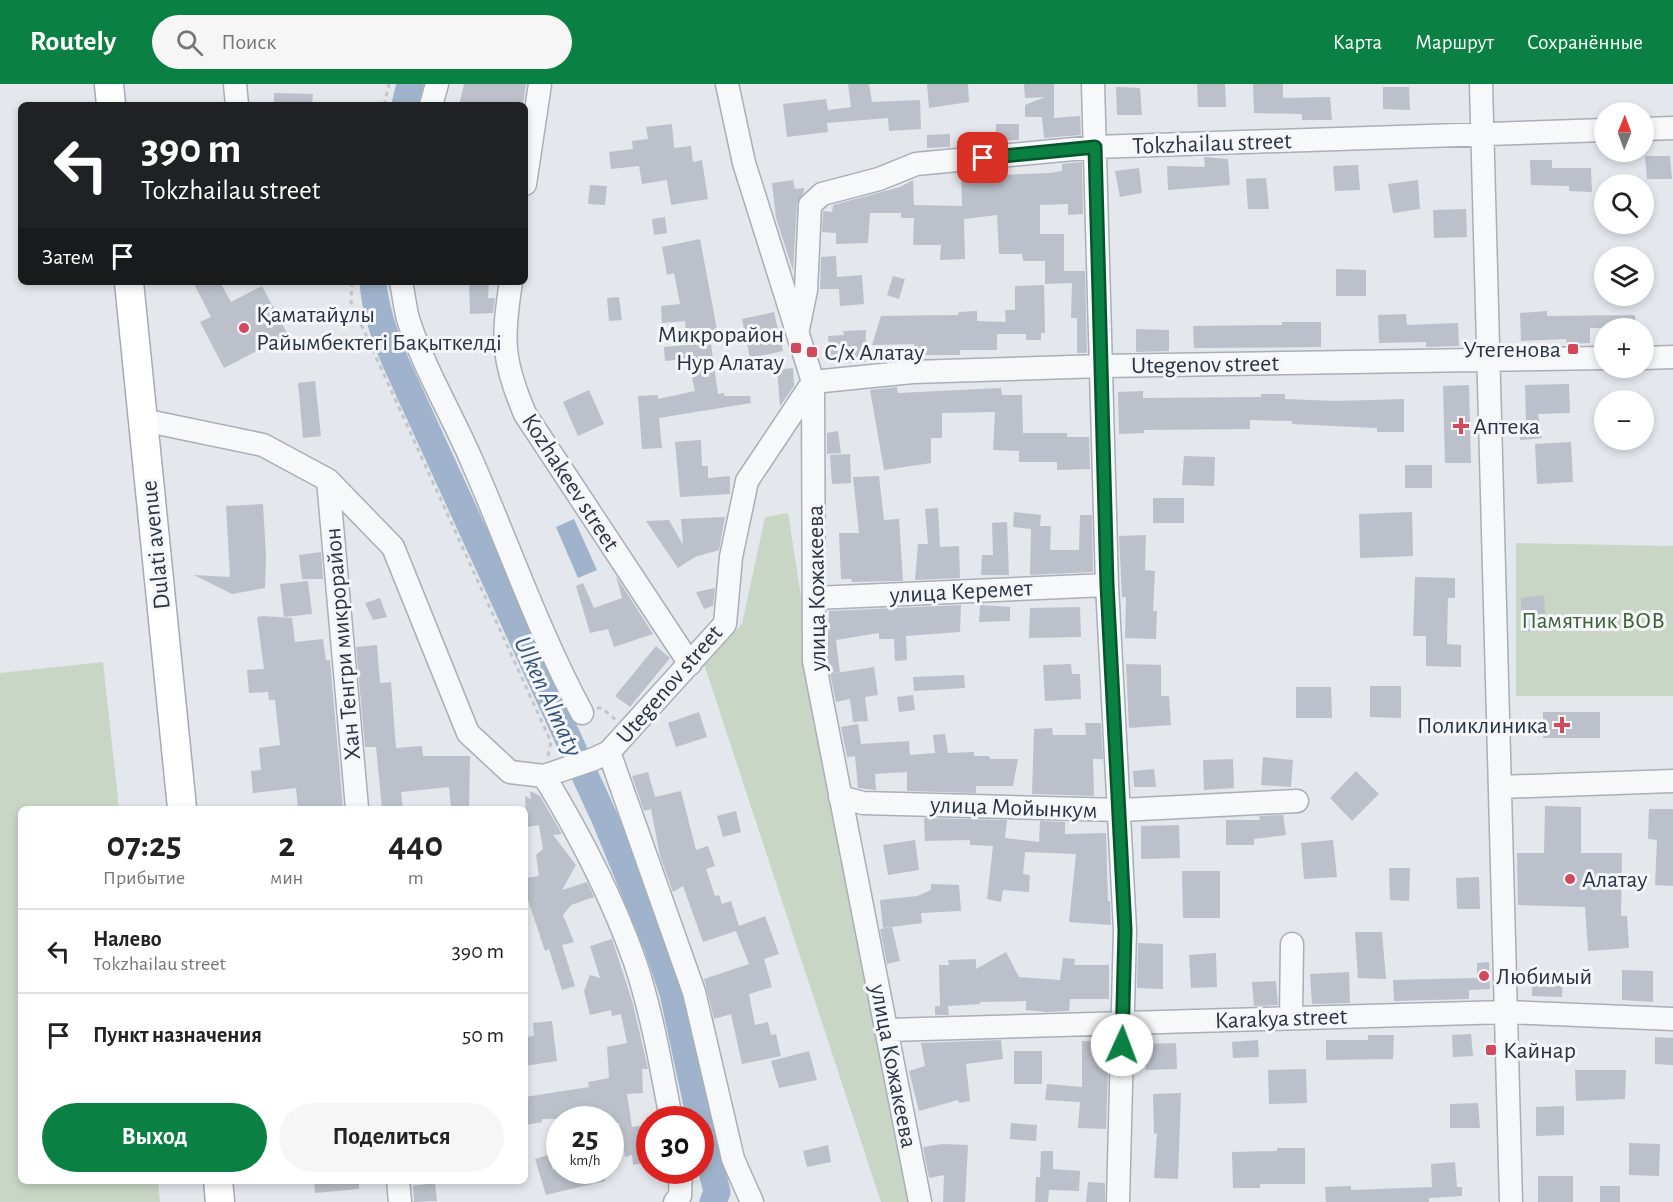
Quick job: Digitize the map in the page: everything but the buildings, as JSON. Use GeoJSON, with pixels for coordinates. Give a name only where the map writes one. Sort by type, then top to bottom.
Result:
{"type":"FeatureCollection","features":[{"type":"Feature","properties":{"kind":"main road"},"geometry":{"type":"LineString","coordinates":[[109,84],[111,102]]}},
{"type":"Feature","properties":{"kind":"main road","name":"Dulati avenue"},"geometry":{"type":"LineString","coordinates":[[129,285],[182,806]]}},
{"type":"Feature","properties":{"kind":"main road"},"geometry":{"type":"LineString","coordinates":[[218,1184],[220,1202]]}},
{"type":"Feature","properties":{"kind":"street"},"geometry":{"type":"LineString","coordinates":[[235,84],[237,102]]}},
{"type":"Feature","properties":{"kind":"street"},"geometry":{"type":"LineString","coordinates":[[432,102],[437,84]]}},
{"type":"Feature","properties":{"kind":"street"},"geometry":{"type":"LineString","coordinates":[[528,164],[540,84]]}},
{"type":"Feature","properties":{"kind":"street","name":"улица Кожакеева"},"geometry":{"type":"LineString","coordinates":[[727,84],[744,163],[813,382],[814,661],[920,1202]]}},
{"type":"Feature","properties":{"kind":"street"},"geometry":{"type":"LineString","coordinates":[[1093,84],[1107,585],[1121,810],[1125,930],[1118,1202]]}},
{"type":"Feature","properties":{"kind":"street"},"geometry":{"type":"LineString","coordinates":[[1481,84],[1511,1202]]}},
{"type":"Feature","properties":{"kind":"street"},"geometry":{"type":"LineString","coordinates":[[1654,129],[1673,128]]}},
{"type":"Feature","properties":{"kind":"street","name":"Tokzhailau street"},"geometry":{"type":"LineString","coordinates":[[798,330],[806,290],[810,205],[822,194],[879,179],[916,164],[1095,147],[1594,130]]}},
{"type":"Feature","properties":{"kind":"street"},"geometry":{"type":"LineString","coordinates":[[402,285],[408,320],[424,359],[471,458],[564,680],[582,713]]}},
{"type":"Feature","properties":{"kind":"street","name":"Kozhakeev street"},"geometry":{"type":"LineString","coordinates":[[511,285],[505,321],[505,353],[510,380],[525,414],[690,664]]}},
{"type":"Feature","properties":{"kind":"street"},"geometry":{"type":"LineString","coordinates":[[1654,358],[1673,357]]}},
{"type":"Feature","properties":{"kind":"street","name":"Utegenov street"},"geometry":{"type":"LineString","coordinates":[[143,420],[263,445],[328,480],[393,547],[468,733],[510,772],[554,774],[602,756],[628,732],[725,624],[731,557],[747,481],[813,382],[912,372],[1102,366],[1594,358]]}},
{"type":"Feature","properties":{"kind":"street","name":"Хан Тенгри микрорайон"},"geometry":{"type":"LineString","coordinates":[[328,480],[357,806]]}},
{"type":"Feature","properties":{"kind":"street","name":"улица Керемет"},"geometry":{"type":"LineString","coordinates":[[815,598],[1107,585]]}},
{"type":"Feature","properties":{"kind":"street"},"geometry":{"type":"LineString","coordinates":[[602,756],[694,992],[733,1159],[752,1202]]}},
{"type":"Feature","properties":{"kind":"street"},"geometry":{"type":"LineString","coordinates":[[554,774],[634,960],[658,1052],[668,1106]]}},
{"type":"Feature","properties":{"kind":"street"},"geometry":{"type":"LineString","coordinates":[[1500,787],[1673,781]]}},
{"type":"Feature","properties":{"kind":"street","name":"улица Мойынкум"},"geometry":{"type":"LineString","coordinates":[[840,797],[863,803],[1121,810],[1297,801]]}},
{"type":"Feature","properties":{"kind":"street"},"geometry":{"type":"LineString","coordinates":[[1291,1018],[1292,944]]}},
{"type":"Feature","properties":{"kind":"street","name":"Karakya street"},"geometry":{"type":"LineString","coordinates":[[888,1030],[1506,1012],[1673,1019]]}},
{"type":"Feature","properties":{"kind":"street"},"geometry":{"type":"LineString","coordinates":[[398,1184],[400,1202]]}},
{"type":"Feature","properties":{"kind":"street"},"geometry":{"type":"LineString","coordinates":[[675,1202],[680,1196],[680,1184]]}},
{"type":"Feature","properties":{"kind":"path"},"geometry":{"type":"LineString","coordinates":[[385,102],[389,84]]}},
{"type":"Feature","properties":{"kind":"path"},"geometry":{"type":"LineString","coordinates":[[352,285],[351,302],[550,742],[554,774]]}},
{"type":"Feature","properties":{"kind":"path"},"geometry":{"type":"LineString","coordinates":[[582,713],[593,708],[603,708],[628,732]]}},
{"type":"Feature","properties":{"kind":"green space"},"geometry":{"type":"Polygon","coordinates":[[[788,513],[811,661],[911,1202],[881,1202],[704,664],[742,624],[765,517],[788,513]]]}},
{"type":"Feature","properties":{"kind":"green space","name":"Памятник ВОВ"},"geometry":{"type":"Polygon","coordinates":[[[1516,543],[1673,546],[1673,696],[1516,696],[1516,543]]]}},
{"type":"Feature","properties":{"kind":"green space"},"geometry":{"type":"Polygon","coordinates":[[[103,662],[119,806],[18,806],[18,1184],[158,1184],[160,1202],[0,1202],[0,673],[103,662]]]}},
{"type":"Feature","properties":{"kind":"water"},"geometry":{"type":"Polygon","coordinates":[[[574,519],[597,570],[578,578],[556,527],[574,519]]]}},
{"type":"Feature","properties":{"kind":"waterway","name":"Ulken Almaty"},"geometry":{"type":"LineString","coordinates":[[406,102],[410,84]]}},
{"type":"Feature","properties":{"kind":"waterway","name":"Ulken Almaty"},"geometry":{"type":"LineString","coordinates":[[373,285],[381,323],[396,363],[605,819],[657,946],[673,993],[697,1106]]}},
{"type":"Feature","properties":{"kind":"waterway","name":"Ulken Almaty"},"geometry":{"type":"LineString","coordinates":[[713,1202],[717,1192],[714,1180]]}},
{"type":"Feature","properties":{"kind":"place","name":"Қаматайұлы Райымбектегі Бақыткелді"},"geometry":{"type":"Point","coordinates":[244,328]}},
{"type":"Feature","properties":{"kind":"place","name":"Микрорайон Нур Алатау"},"geometry":{"type":"Point","coordinates":[796,348]}},
{"type":"Feature","properties":{"kind":"place","name":"Утегенова"},"geometry":{"type":"Point","coordinates":[1573,349]}},
{"type":"Feature","properties":{"kind":"place","name":"С/х Алатау"},"geometry":{"type":"Point","coordinates":[812,352]}},
{"type":"Feature","properties":{"kind":"place","name":"Аптека"},"geometry":{"type":"Point","coordinates":[1461,426]}},
{"type":"Feature","properties":{"kind":"place","name":"Поликлиника"},"geometry":{"type":"Point","coordinates":[1562,725]}},
{"type":"Feature","properties":{"kind":"place","name":"Алатау"},"geometry":{"type":"Point","coordinates":[1570,879]}},
{"type":"Feature","properties":{"kind":"place","name":"Любимый"},"geometry":{"type":"Point","coordinates":[1484,976]}},
{"type":"Feature","properties":{"kind":"place","name":"Кайнар"},"geometry":{"type":"Point","coordinates":[1491,1050]}},
{"type":"Feature","properties":{"kind":"route"},"geometry":{"type":"LineString","coordinates":[[983,158],[1095,147],[1107,585],[1121,810],[1125,930],[1122,1045]]}}]}
